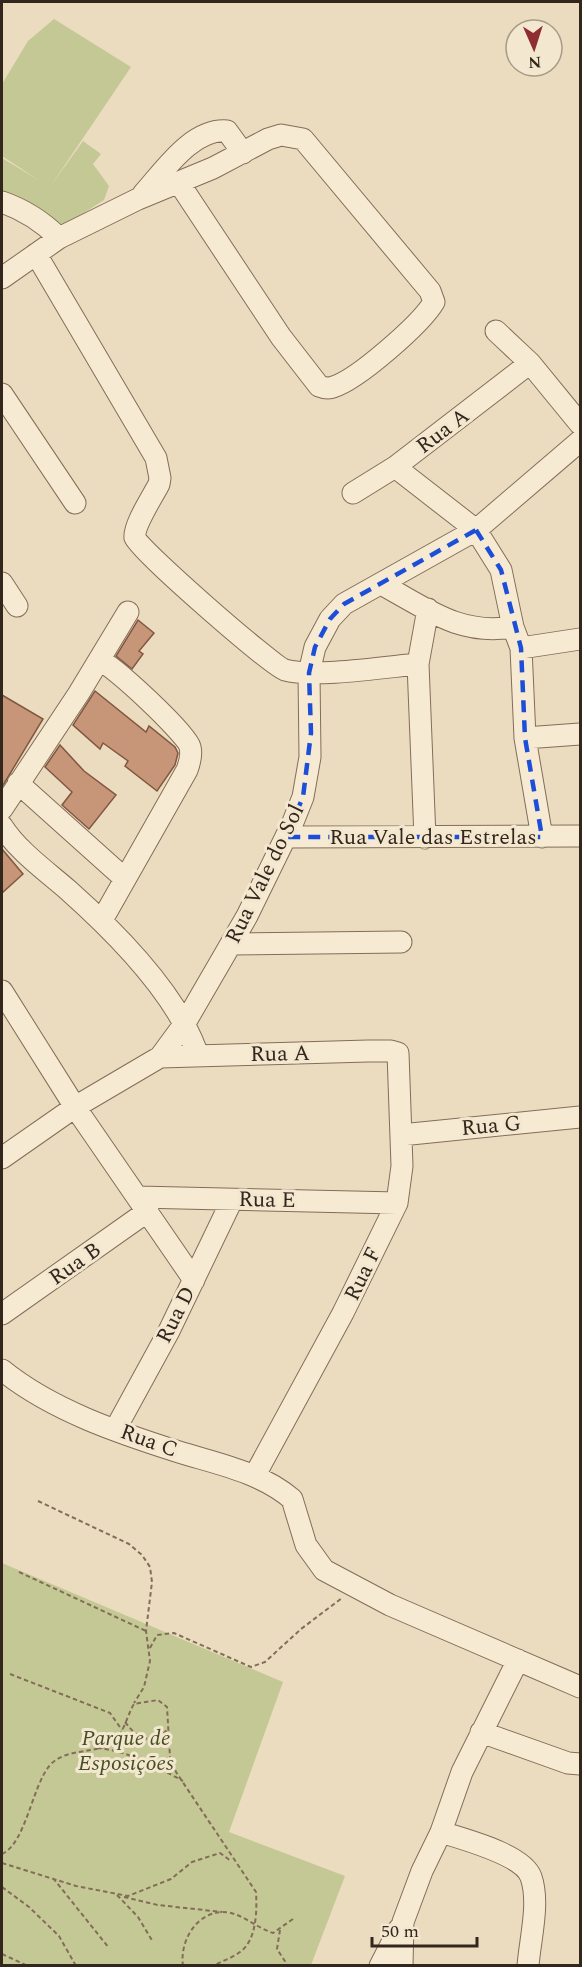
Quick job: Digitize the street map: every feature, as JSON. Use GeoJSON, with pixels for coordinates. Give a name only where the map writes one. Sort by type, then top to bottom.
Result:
{"type":"FeatureCollection","features":[{"type":"Feature","properties":{"kind":"street"},"geometry":{"type":"LineString","coordinates":[[138,199],[182,151],[210,131],[227,131],[243,153]]}},
{"type":"Feature","properties":{"kind":"street"},"geometry":{"type":"LineString","coordinates":[[2,278],[59,238],[138,199],[179,183],[281,135],[303,139],[434,299],[432,307],[408,332],[373,361],[335,387],[319,386],[281,337],[179,183]]}},
{"type":"Feature","properties":{"kind":"street"},"geometry":{"type":"LineString","coordinates":[[2,202],[28,213],[59,238]]}},
{"type":"Feature","properties":{"kind":"street"},"geometry":{"type":"LineString","coordinates":[[36,254],[156,458],[160,478],[135,529],[138,544],[183,587],[282,670],[309,673],[418,664]]}},
{"type":"Feature","properties":{"kind":"street"},"geometry":{"type":"LineString","coordinates":[[496,331],[530,363],[580,424]]}},
{"type":"Feature","properties":{"kind":"street","name":"Rua A"},"geometry":{"type":"LineString","coordinates":[[352,494],[395,467],[530,363]]}},
{"type":"Feature","properties":{"kind":"street"},"geometry":{"type":"LineString","coordinates":[[2,393],[75,503]]}},
{"type":"Feature","properties":{"kind":"street"},"geometry":{"type":"LineString","coordinates":[[476,530],[580,441]]}},
{"type":"Feature","properties":{"kind":"street"},"geometry":{"type":"LineString","coordinates":[[395,467],[476,530],[501,570],[513,627],[521,648],[525,738],[542,837]]}},
{"type":"Feature","properties":{"kind":"street","name":"Rua Vale do Sol"},"geometry":{"type":"LineString","coordinates":[[160,1057],[185,1023],[231,944],[286,837],[303,797],[310,757],[309,673],[315,647],[330,619],[344,604],[476,530]]}},
{"type":"Feature","properties":{"kind":"street"},"geometry":{"type":"LineString","coordinates":[[2,583],[17,606]]}},
{"type":"Feature","properties":{"kind":"street"},"geometry":{"type":"LineString","coordinates":[[381,584],[455,625],[498,629],[513,627]]}},
{"type":"Feature","properties":{"kind":"street"},"geometry":{"type":"LineString","coordinates":[[425,838],[418,664],[428,609]]}},
{"type":"Feature","properties":{"kind":"street"},"geometry":{"type":"LineString","coordinates":[[2,809],[128,612]]}},
{"type":"Feature","properties":{"kind":"street"},"geometry":{"type":"LineString","coordinates":[[521,648],[580,639]]}},
{"type":"Feature","properties":{"kind":"street"},"geometry":{"type":"LineString","coordinates":[[99,660],[154,706],[190,747],[187,770],[102,920]]}},
{"type":"Feature","properties":{"kind":"street"},"geometry":{"type":"LineString","coordinates":[[525,738],[580,734]]}},
{"type":"Feature","properties":{"kind":"street"},"geometry":{"type":"LineString","coordinates":[[18,783],[124,878]]}},
{"type":"Feature","properties":{"kind":"street"},"geometry":{"type":"LineString","coordinates":[[2,826],[102,920],[185,1023],[198,1056]]}},
{"type":"Feature","properties":{"kind":"street","name":"Rua Vale das Estrelas"},"geometry":{"type":"LineString","coordinates":[[286,837],[580,836]]}},
{"type":"Feature","properties":{"kind":"street"},"geometry":{"type":"LineString","coordinates":[[231,944],[401,942]]}},
{"type":"Feature","properties":{"kind":"street"},"geometry":{"type":"LineString","coordinates":[[4,1001],[194,1280]]}},
{"type":"Feature","properties":{"kind":"street","name":"Rua A"},"geometry":{"type":"LineString","coordinates":[[160,1057],[391,1050],[398,1053]]}},
{"type":"Feature","properties":{"kind":"street","name":"Rua F"},"geometry":{"type":"LineString","coordinates":[[255,1475],[343,1313],[396,1203],[402,1166],[398,1053]]}},
{"type":"Feature","properties":{"kind":"street"},"geometry":{"type":"LineString","coordinates":[[2,1158],[75,1107],[160,1057]]}},
{"type":"Feature","properties":{"kind":"street","name":"Rua G"},"geometry":{"type":"LineString","coordinates":[[401,1135],[580,1117]]}},
{"type":"Feature","properties":{"kind":"street","name":"Rua E"},"geometry":{"type":"LineString","coordinates":[[143,1204],[232,1200],[396,1203]]}},
{"type":"Feature","properties":{"kind":"street","name":"Rua D"},"geometry":{"type":"LineString","coordinates":[[116,1428],[194,1280],[232,1200]]}},
{"type":"Feature","properties":{"kind":"street","name":"Rua B"},"geometry":{"type":"LineString","coordinates":[[2,1314],[143,1204]]}},
{"type":"Feature","properties":{"kind":"street","name":"Rua C"},"geometry":{"type":"LineString","coordinates":[[2,1370],[26,1390],[57,1406],[166,1448],[255,1475],[284,1492],[297,1508],[306,1545],[313,1557],[324,1570],[356,1588]]}},
{"type":"Feature","properties":{"kind":"street"},"geometry":{"type":"LineString","coordinates":[[356,1588],[390,1605],[580,1687]]}},
{"type":"Feature","properties":{"kind":"street"},"geometry":{"type":"LineString","coordinates":[[381,1965],[403,1922],[441,1832],[462,1772],[518,1660]]}},
{"type":"Feature","properties":{"kind":"street"},"geometry":{"type":"LineString","coordinates":[[481,1732],[568,1763],[580,1764]]}},
{"type":"Feature","properties":{"kind":"street"},"geometry":{"type":"LineString","coordinates":[[441,1832],[522,1864],[531,1876],[534,1900],[528,1965]]}},
{"type":"Feature","properties":{"kind":"street"},"geometry":{"type":"LineString","coordinates":[[402,1965],[403,1922]]}},
{"type":"Feature","properties":{"kind":"path"},"geometry":{"type":"LineString","coordinates":[[38,1501],[129,1544],[142,1555],[150,1567],[152,1582],[146,1631],[150,1661],[144,1686],[122,1730],[112,1743]]}},
{"type":"Feature","properties":{"kind":"path"},"geometry":{"type":"LineString","coordinates":[[19,1572],[146,1631]]}},
{"type":"Feature","properties":{"kind":"path"},"geometry":{"type":"LineString","coordinates":[[150,1648],[157,1635],[174,1633],[251,1667],[265,1662],[301,1629],[356,1588]]}},
{"type":"Feature","properties":{"kind":"path"},"geometry":{"type":"LineString","coordinates":[[10,1674],[110,1713],[122,1730]]}},
{"type":"Feature","properties":{"kind":"path"},"geometry":{"type":"LineString","coordinates":[[134,1704],[158,1700],[167,1707],[170,1757],[234,1862],[256,1892],[257,1913],[250,1939],[242,1951],[213,1965]]}},
{"type":"Feature","properties":{"kind":"path"},"geometry":{"type":"LineString","coordinates":[[125,1722],[135,1735],[151,1738]]}},
{"type":"Feature","properties":{"kind":"path"},"geometry":{"type":"LineString","coordinates":[[2,1854],[14,1841],[50,1765],[67,1754],[112,1743],[137,1742],[162,1735],[168,1729]]}},
{"type":"Feature","properties":{"kind":"path"},"geometry":{"type":"LineString","coordinates":[[92,1748],[120,1752],[152,1762],[185,1782]]}},
{"type":"Feature","properties":{"kind":"path"},"geometry":{"type":"LineString","coordinates":[[2,1863],[76,1886],[128,1896],[154,1888],[171,1879],[192,1862],[213,1854],[220,1853],[234,1862]]}},
{"type":"Feature","properties":{"kind":"path"},"geometry":{"type":"LineString","coordinates":[[51,1877],[109,1948]]}},
{"type":"Feature","properties":{"kind":"path"},"geometry":{"type":"LineString","coordinates":[[2,1887],[29,1907],[59,1936],[76,1965]]}},
{"type":"Feature","properties":{"kind":"path"},"geometry":{"type":"LineString","coordinates":[[116,1894],[158,1905],[200,1912],[228,1912],[273,1932],[280,1930],[293,1919]]}},
{"type":"Feature","properties":{"kind":"path"},"geometry":{"type":"LineString","coordinates":[[116,1894],[138,1917],[153,1942]]}},
{"type":"Feature","properties":{"kind":"path"},"geometry":{"type":"LineString","coordinates":[[183,1965],[183,1943],[189,1930],[208,1916],[228,1912]]}},
{"type":"Feature","properties":{"kind":"path"},"geometry":{"type":"LineString","coordinates":[[280,1930],[277,1949],[288,1965]]}},
{"type":"Feature","properties":{"kind":"path"},"geometry":{"type":"LineString","coordinates":[[2,1954],[28,1965]]}},
{"type":"Feature","properties":{"kind":"highlighted area"},"geometry":{"type":"Polygon","coordinates":[[[476,530],[501,570],[521,648],[525,738],[542,837],[286,837],[303,797],[311,733],[309,673],[315,647],[330,619],[344,604],[476,530]]]}},
{"type":"Feature","properties":{"kind":"green space"},"geometry":{"type":"Polygon","coordinates":[[[54,19],[131,67],[50,187],[83,141],[101,154],[93,164],[109,186],[104,200],[63,226],[2,201],[2,158],[40,181],[2,156],[2,84],[28,41],[54,19]]]}},
{"type":"Feature","properties":{"kind":"green space","name":"Parque de Esposições"},"geometry":{"type":"Polygon","coordinates":[[[2,1563],[283,1682],[229,1832],[345,1876],[311,1965],[2,1965],[2,1563]]]}},
{"type":"Feature","properties":{"kind":"building"},"geometry":{"type":"Polygon","coordinates":[[[138,620],[154,633],[139,651],[143,654],[132,669],[116,656],[138,620]]]}},
{"type":"Feature","properties":{"kind":"building"},"geometry":{"type":"Polygon","coordinates":[[[95,691],[146,732],[149,726],[175,747],[178,753],[175,765],[157,791],[125,766],[128,761],[103,743],[100,749],[73,725],[95,691]]]}},
{"type":"Feature","properties":{"kind":"building"},"geometry":{"type":"Polygon","coordinates":[[[2,695],[43,719],[2,787],[2,695]]]}},
{"type":"Feature","properties":{"kind":"building"},"geometry":{"type":"Polygon","coordinates":[[[60,745],[84,771],[116,795],[89,829],[62,805],[72,792],[45,767],[60,745]]]}},
{"type":"Feature","properties":{"kind":"building"},"geometry":{"type":"Polygon","coordinates":[[[2,849],[23,874],[2,893],[2,849]]]}}]}
